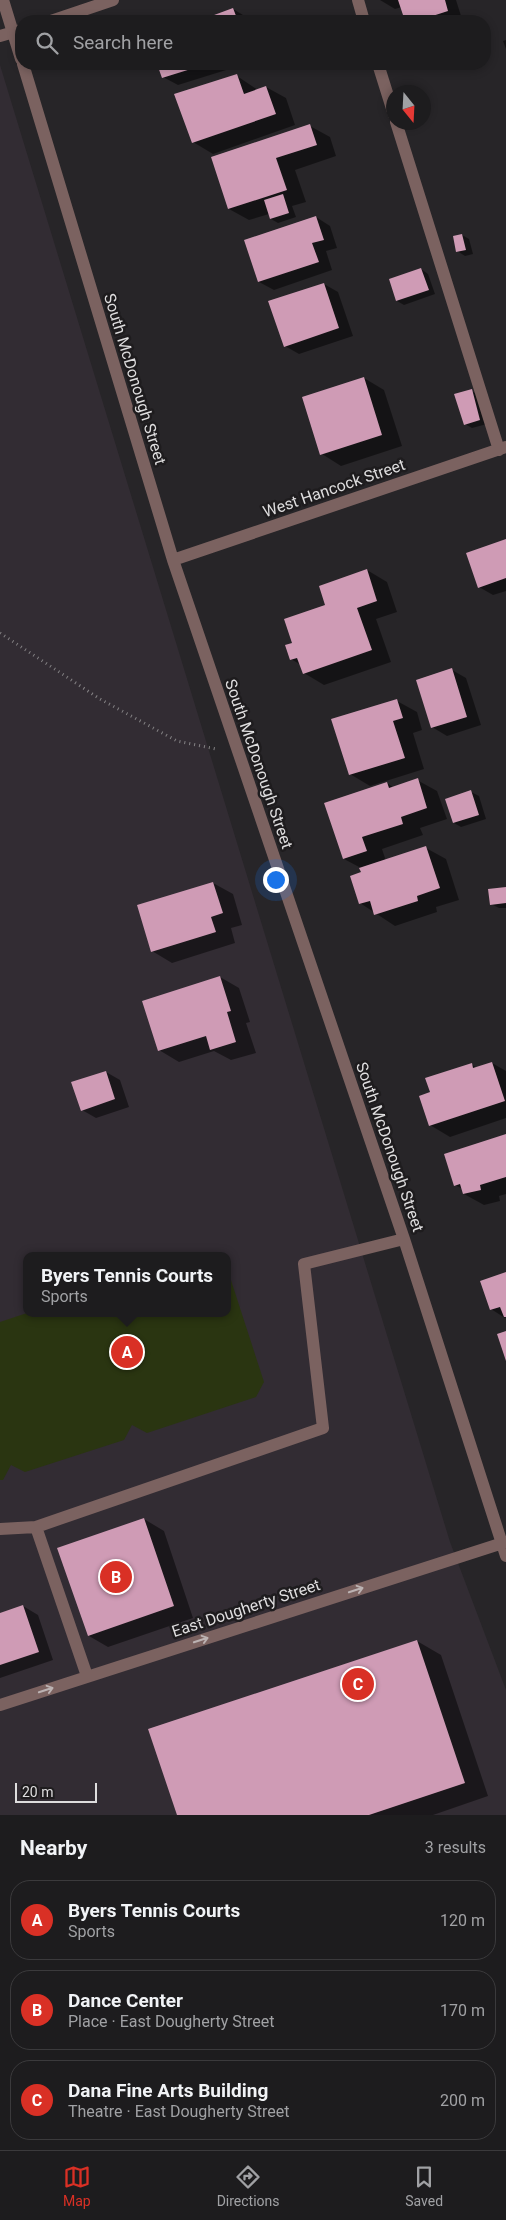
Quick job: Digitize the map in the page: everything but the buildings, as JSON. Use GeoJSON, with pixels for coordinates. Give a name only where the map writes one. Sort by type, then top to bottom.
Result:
{"type":"FeatureCollection","features":[{"type":"Feature","properties":{"kind":"street"},"geometry":{"type":"LineString","coordinates":[[3,0],[15,27]]}},
{"type":"Feature","properties":{"kind":"street"},"geometry":{"type":"LineString","coordinates":[[69,15],[113,0]]}},
{"type":"Feature","properties":{"kind":"street"},"geometry":{"type":"LineString","coordinates":[[358,0],[362,15]]}},
{"type":"Feature","properties":{"kind":"street"},"geometry":{"type":"LineString","coordinates":[[0,36],[15,32]]}},
{"type":"Feature","properties":{"kind":"street","name":"South McDonough Street"},"geometry":{"type":"LineString","coordinates":[[25,70],[173,560],[404,1239],[504,1542],[506,1556]]}},
{"type":"Feature","properties":{"kind":"street"},"geometry":{"type":"LineString","coordinates":[[380,70],[386,90]]}},
{"type":"Feature","properties":{"kind":"street"},"geometry":{"type":"LineString","coordinates":[[399,130],[502,448]]}},
{"type":"Feature","properties":{"kind":"street","name":"West Hancock Street"},"geometry":{"type":"LineString","coordinates":[[173,560],[502,448]]}},
{"type":"Feature","properties":{"kind":"street"},"geometry":{"type":"LineString","coordinates":[[0,1529],[36,1527],[323,1428],[304,1264],[404,1239]]}},
{"type":"Feature","properties":{"kind":"street"},"geometry":{"type":"LineString","coordinates":[[36,1527],[87,1676]]}},
{"type":"Feature","properties":{"kind":"street","name":"East Dougherty Street"},"geometry":{"type":"LineString","coordinates":[[0,1705],[504,1542]]}},
{"type":"Feature","properties":{"kind":"path"},"geometry":{"type":"LineString","coordinates":[[0,633],[100,699],[177,741],[239,754]]}},
{"type":"Feature","properties":{"kind":"shaded area"},"geometry":{"type":"Polygon","coordinates":[[[0,65],[450,1542],[506,1690],[506,1815],[0,1815],[0,65]]]}},
{"type":"Feature","properties":{"kind":"green space"},"geometry":{"type":"Polygon","coordinates":[[[231,1280],[264,1382],[256,1397],[147,1433],[132,1425],[124,1440],[25,1472],[11,1465],[3,1480],[0,1480],[0,1322],[23,1314],[23,1317],[231,1317],[231,1280]]]}},
{"type":"Feature","properties":{"kind":"place","name":"Byers Tennis Courts"},"geometry":{"type":"Point","coordinates":[127,1352]}},
{"type":"Feature","properties":{"kind":"place","name":"Dance Center"},"geometry":{"type":"Point","coordinates":[116,1577]}},
{"type":"Feature","properties":{"kind":"place","name":"Dana Fine Arts Building"},"geometry":{"type":"Point","coordinates":[358,1684]}}]}
